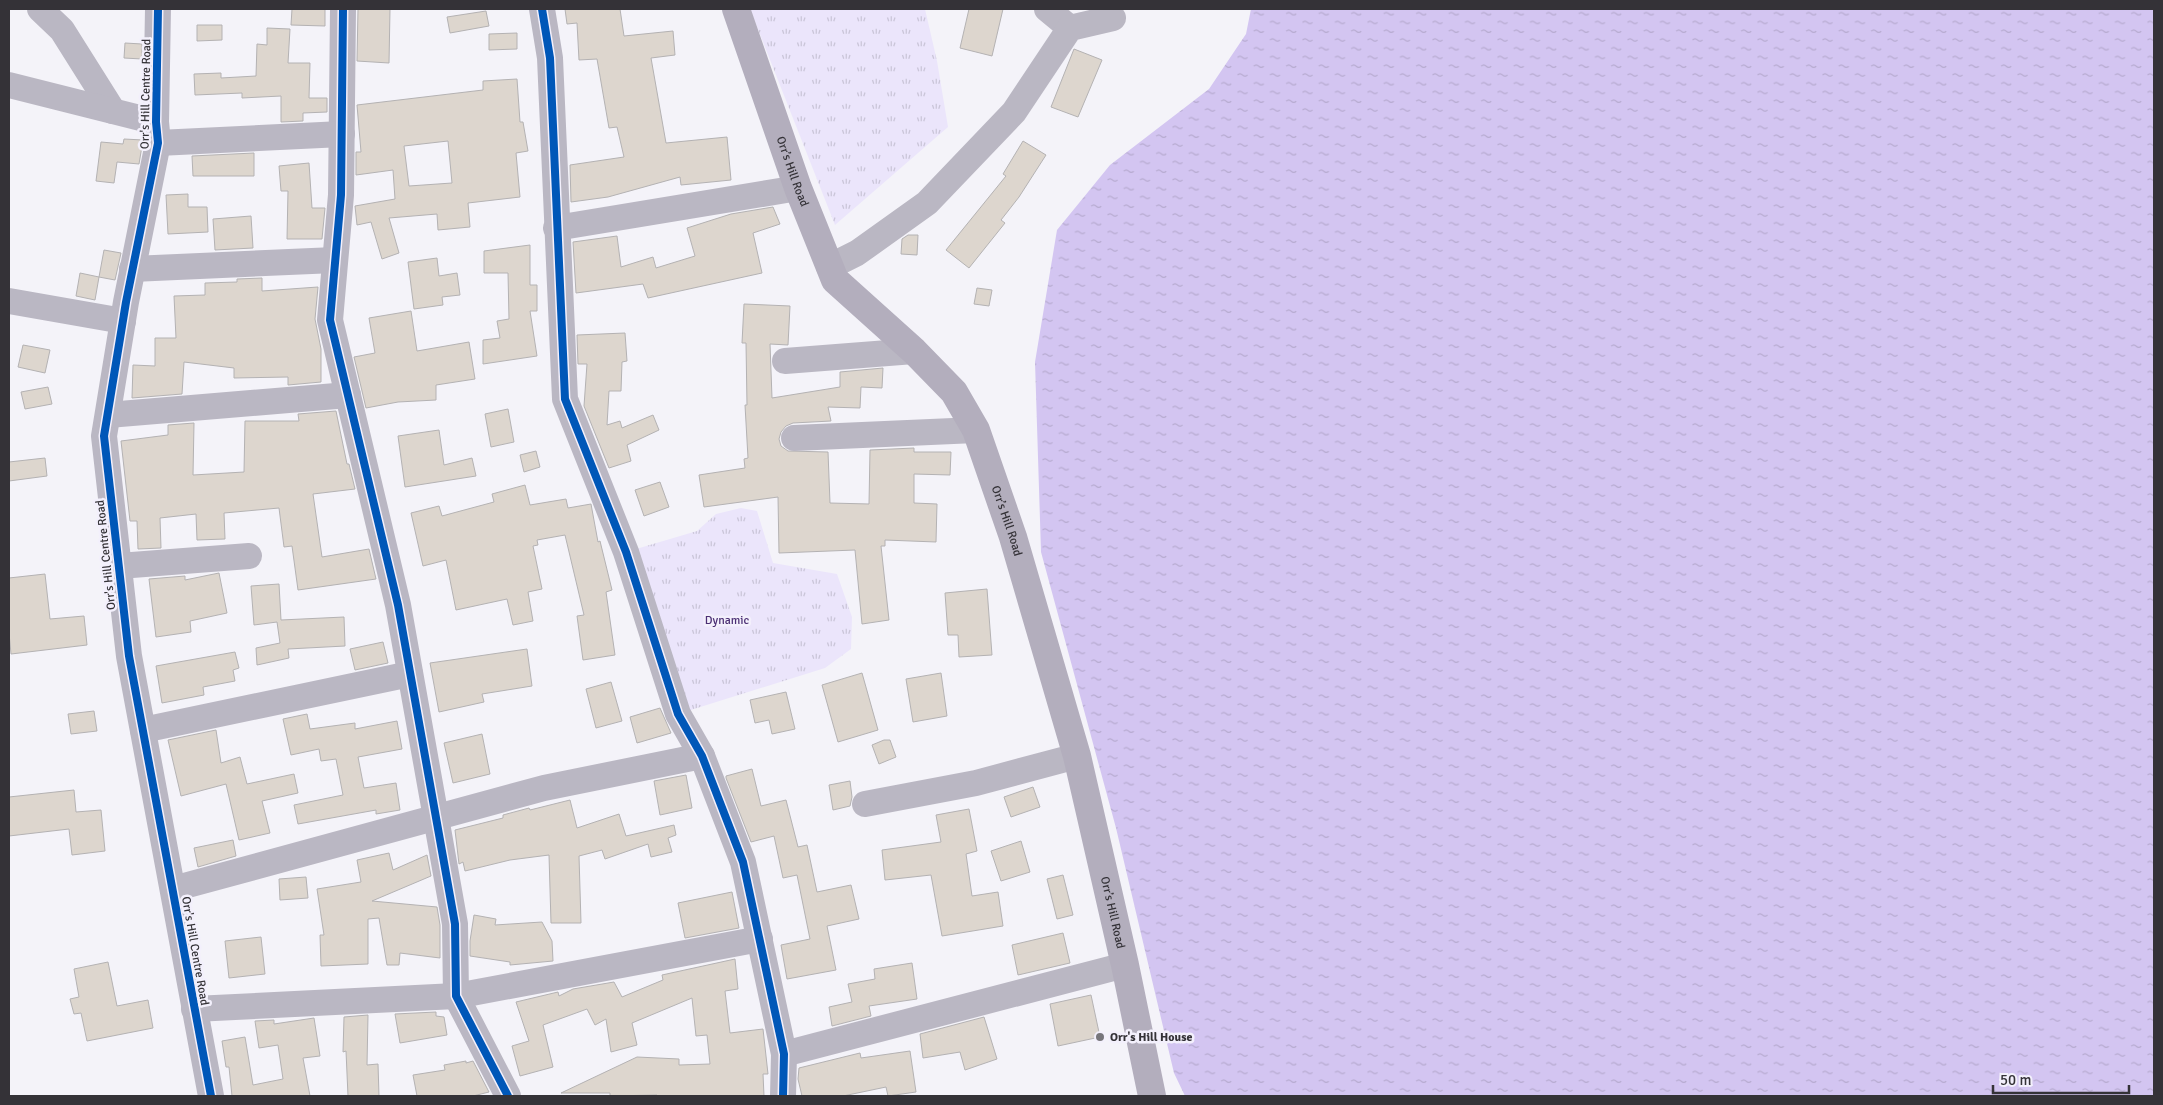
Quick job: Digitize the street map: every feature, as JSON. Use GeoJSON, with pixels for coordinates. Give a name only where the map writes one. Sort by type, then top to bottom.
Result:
{"type":"FeatureCollection","features":[{"type":"Feature","properties":{"kind":"main road","name":"Orr’s Hill Road"},"geometry":{"type":"LineString","coordinates":[[736,9],[798,188],[835,280],[914,351],[954,392],[976,430],[1013,537],[1077,756],[1125,965],[1152,1096]]}},
{"type":"Feature","properties":{"kind":"street"},"geometry":{"type":"LineString","coordinates":[[40,9],[62,30],[113,111]]}},
{"type":"Feature","properties":{"kind":"street","name":"Orr's Hill Centre Road"},"geometry":{"type":"LineString","coordinates":[[158,9],[157,132],[104,436],[129,656],[211,1096]]}},
{"type":"Feature","properties":{"kind":"street"},"geometry":{"type":"LineString","coordinates":[[343,9],[341,195],[330,320],[398,605],[455,924],[456,996],[508,1096]]}},
{"type":"Feature","properties":{"kind":"street"},"geometry":{"type":"LineString","coordinates":[[542,9],[550,58],[564,399],[626,552],[678,714],[702,756],[743,862],[784,1054],[783,1096]]}},
{"type":"Feature","properties":{"kind":"street"},"geometry":{"type":"LineString","coordinates":[[1047,9],[1070,28]]}},
{"type":"Feature","properties":{"kind":"street"},"geometry":{"type":"LineString","coordinates":[[829,267],[857,253],[928,203],[1014,112],[1070,28],[1113,18]]}},
{"type":"Feature","properties":{"kind":"street"},"geometry":{"type":"LineString","coordinates":[[9,85],[113,111],[157,132],[342,134]]}},
{"type":"Feature","properties":{"kind":"street"},"geometry":{"type":"LineString","coordinates":[[556,228],[798,188]]}},
{"type":"Feature","properties":{"kind":"street"},"geometry":{"type":"LineString","coordinates":[[132,269],[335,260]]}},
{"type":"Feature","properties":{"kind":"street"},"geometry":{"type":"LineString","coordinates":[[9,301],[123,321]]}},
{"type":"Feature","properties":{"kind":"street"},"geometry":{"type":"LineString","coordinates":[[785,361],[914,351]]}},
{"type":"Feature","properties":{"kind":"street"},"geometry":{"type":"LineString","coordinates":[[108,415],[348,395]]}},
{"type":"Feature","properties":{"kind":"street"},"geometry":{"type":"LineString","coordinates":[[794,438],[976,430]]}},
{"type":"Feature","properties":{"kind":"street"},"geometry":{"type":"LineString","coordinates":[[119,566],[249,556]]}},
{"type":"Feature","properties":{"kind":"street"},"geometry":{"type":"LineString","coordinates":[[143,730],[410,674]]}},
{"type":"Feature","properties":{"kind":"street"},"geometry":{"type":"LineString","coordinates":[[173,889],[544,788],[702,756]]}},
{"type":"Feature","properties":{"kind":"street"},"geometry":{"type":"LineString","coordinates":[[865,804],[976,783],[1077,756]]}},
{"type":"Feature","properties":{"kind":"street"},"geometry":{"type":"LineString","coordinates":[[194,1009],[456,996],[760,939]]}},
{"type":"Feature","properties":{"kind":"street"},"geometry":{"type":"LineString","coordinates":[[784,1054],[1125,965]]}},
{"type":"Feature","properties":{"kind":"green space"},"geometry":{"type":"Polygon","coordinates":[[[750,9],[925,9],[937,61],[948,127],[835,225],[750,9]]]}},
{"type":"Feature","properties":{"kind":"green space","name":"Dynamic"},"geometry":{"type":"Polygon","coordinates":[[[741,508],[757,511],[773,563],[837,574],[852,617],[851,649],[825,668],[678,714],[626,552],[697,531],[716,514],[741,508]]]}},
{"type":"Feature","properties":{"kind":"water"},"geometry":{"type":"Polygon","coordinates":[[[1251,9],[2154,9],[2154,1096],[1185,1096],[1174,1073],[1116,828],[1041,552],[1035,362],[1057,230],[1110,165],[1209,89],[1246,34],[1251,9]]]}},
{"type":"Feature","properties":{"kind":"building"},"geometry":{"type":"Polygon","coordinates":[[[292,9],[325,9],[325,26],[291,25],[292,9]]]}},
{"type":"Feature","properties":{"kind":"building"},"geometry":{"type":"Polygon","coordinates":[[[358,9],[390,9],[389,63],[357,61],[358,9]]]}},
{"type":"Feature","properties":{"kind":"building"},"geometry":{"type":"Polygon","coordinates":[[[565,9],[620,9],[624,36],[673,31],[675,55],[651,58],[666,143],[727,137],[731,180],[681,185],[680,177],[608,197],[571,202],[570,165],[624,157],[617,127],[609,128],[597,59],[579,60],[577,23],[567,24],[565,9]]]}},
{"type":"Feature","properties":{"kind":"building"},"geometry":{"type":"Polygon","coordinates":[[[969,9],[1003,9],[992,56],[960,48],[969,9]]]}},
{"type":"Feature","properties":{"kind":"building"},"geometry":{"type":"Polygon","coordinates":[[[486,11],[489,26],[450,33],[447,17],[486,11]]]}},
{"type":"Feature","properties":{"kind":"building"},"geometry":{"type":"Polygon","coordinates":[[[197,25],[222,25],[222,40],[197,41],[197,25]]]}},
{"type":"Feature","properties":{"kind":"building"},"geometry":{"type":"Polygon","coordinates":[[[267,28],[290,29],[288,63],[310,63],[309,98],[327,98],[327,112],[303,113],[303,121],[281,122],[281,96],[242,98],[242,93],[195,95],[194,74],[221,73],[221,78],[256,76],[257,44],[267,45],[267,28]]]}},
{"type":"Feature","properties":{"kind":"building"},"geometry":{"type":"Polygon","coordinates":[[[517,33],[517,49],[489,50],[489,34],[517,33]]]}},
{"type":"Feature","properties":{"kind":"building"},"geometry":{"type":"Polygon","coordinates":[[[125,43],[142,44],[142,59],[124,58],[125,43]]]}},
{"type":"Feature","properties":{"kind":"building"},"geometry":{"type":"Polygon","coordinates":[[[1074,49],[1102,60],[1078,117],[1051,107],[1074,49]]]}},
{"type":"Feature","properties":{"kind":"building"},"geometry":{"type":"Polygon","coordinates":[[[517,79],[520,122],[523,122],[528,151],[516,153],[520,197],[468,203],[470,227],[438,230],[437,214],[389,218],[399,253],[382,259],[371,222],[357,225],[355,206],[395,199],[393,170],[356,175],[356,152],[361,152],[357,105],[483,90],[483,81],[517,79]],[[448,141],[404,146],[409,186],[452,183],[448,141]]]}},
{"type":"Feature","properties":{"kind":"building"},"geometry":{"type":"Polygon","coordinates":[[[124,139],[143,140],[139,164],[117,162],[114,183],[96,181],[101,142],[123,144],[124,139]]]}},
{"type":"Feature","properties":{"kind":"building"},"geometry":{"type":"Polygon","coordinates":[[[1023,141],[1046,155],[1019,197],[1001,220],[1005,223],[969,268],[946,250],[1006,176],[1003,174],[1023,141]]]}},
{"type":"Feature","properties":{"kind":"building"},"geometry":{"type":"Polygon","coordinates":[[[254,153],[254,176],[193,176],[192,156],[254,153]]]}},
{"type":"Feature","properties":{"kind":"building"},"geometry":{"type":"Polygon","coordinates":[[[309,163],[312,208],[325,208],[322,239],[287,239],[288,191],[281,191],[279,166],[309,163]]]}},
{"type":"Feature","properties":{"kind":"building"},"geometry":{"type":"Polygon","coordinates":[[[188,194],[188,207],[207,207],[208,232],[168,234],[166,195],[188,194]]]}},
{"type":"Feature","properties":{"kind":"building"},"geometry":{"type":"Polygon","coordinates":[[[773,207],[780,224],[753,233],[762,273],[648,298],[643,284],[576,293],[573,242],[617,236],[621,267],[653,257],[656,268],[695,256],[687,228],[731,214],[773,207]]]}},
{"type":"Feature","properties":{"kind":"building"},"geometry":{"type":"Polygon","coordinates":[[[251,216],[253,248],[215,250],[213,219],[251,216]]]}},
{"type":"Feature","properties":{"kind":"building"},"geometry":{"type":"Polygon","coordinates":[[[908,235],[918,235],[917,255],[901,254],[902,239],[908,235]]]}},
{"type":"Feature","properties":{"kind":"building"},"geometry":{"type":"Polygon","coordinates":[[[530,245],[530,285],[537,285],[537,311],[530,311],[537,356],[483,364],[483,340],[500,338],[497,321],[509,319],[508,273],[484,273],[484,251],[530,245]]]}},
{"type":"Feature","properties":{"kind":"building"},"geometry":{"type":"Polygon","coordinates":[[[104,250],[121,253],[115,280],[99,277],[104,250]]]}},
{"type":"Feature","properties":{"kind":"building"},"geometry":{"type":"Polygon","coordinates":[[[437,258],[439,276],[457,273],[460,295],[442,297],[443,305],[414,309],[408,262],[437,258]]]}},
{"type":"Feature","properties":{"kind":"building"},"geometry":{"type":"Polygon","coordinates":[[[80,273],[99,277],[95,300],[76,296],[80,273]]]}},
{"type":"Feature","properties":{"kind":"building"},"geometry":{"type":"Polygon","coordinates":[[[262,278],[262,291],[318,287],[315,319],[321,349],[321,382],[288,385],[288,377],[234,378],[234,368],[184,362],[182,394],[132,398],[133,365],[155,366],[155,338],[176,338],[174,296],[205,295],[205,283],[237,282],[237,279],[262,278]]]}},
{"type":"Feature","properties":{"kind":"building"},"geometry":{"type":"Polygon","coordinates":[[[977,288],[992,290],[989,306],[974,304],[977,288]]]}},
{"type":"Feature","properties":{"kind":"building"},"geometry":{"type":"Polygon","coordinates":[[[744,304],[790,306],[788,345],[770,344],[772,398],[840,387],[840,372],[883,368],[882,388],[861,387],[860,408],[828,407],[831,421],[793,423],[786,426],[781,432],[779,439],[781,446],[788,451],[828,452],[830,503],[869,504],[870,450],[914,448],[914,452],[951,452],[950,475],[914,474],[914,503],[937,504],[936,542],[885,540],[885,546],[881,546],[889,620],[862,624],[855,550],[779,553],[778,497],[704,507],[699,475],[745,468],[744,459],[748,458],[745,405],[747,405],[746,343],[742,343],[744,304]]]}},
{"type":"Feature","properties":{"kind":"building"},"geometry":{"type":"Polygon","coordinates":[[[411,311],[417,351],[469,342],[475,379],[436,385],[436,400],[398,402],[366,408],[354,357],[375,353],[369,318],[411,311]]]}},
{"type":"Feature","properties":{"kind":"building"},"geometry":{"type":"Polygon","coordinates":[[[625,333],[627,361],[622,362],[621,391],[609,391],[607,425],[620,421],[622,428],[653,415],[659,430],[627,445],[631,461],[609,468],[584,406],[587,364],[578,364],[577,335],[625,333]]]}},
{"type":"Feature","properties":{"kind":"building"},"geometry":{"type":"Polygon","coordinates":[[[23,345],[50,350],[45,373],[18,367],[23,345]]]}},
{"type":"Feature","properties":{"kind":"building"},"geometry":{"type":"Polygon","coordinates":[[[48,387],[52,404],[25,409],[21,392],[48,387]]]}},
{"type":"Feature","properties":{"kind":"building"},"geometry":{"type":"Polygon","coordinates":[[[508,409],[514,442],[491,447],[485,414],[508,409]]]}},
{"type":"Feature","properties":{"kind":"building"},"geometry":{"type":"Polygon","coordinates":[[[336,411],[347,464],[349,464],[355,489],[313,494],[322,557],[369,549],[376,579],[298,590],[292,546],[284,547],[279,508],[224,513],[225,539],[197,540],[196,514],[160,518],[161,548],[138,549],[137,521],[130,521],[121,441],[168,435],[168,425],[194,423],[193,475],[244,472],[245,421],[299,421],[298,414],[336,411]]]}},
{"type":"Feature","properties":{"kind":"building"},"geometry":{"type":"Polygon","coordinates":[[[439,430],[444,465],[472,458],[476,476],[405,487],[398,436],[439,430]]]}},
{"type":"Feature","properties":{"kind":"building"},"geometry":{"type":"Polygon","coordinates":[[[536,451],[540,467],[524,472],[520,455],[536,451]]]}},
{"type":"Feature","properties":{"kind":"building"},"geometry":{"type":"Polygon","coordinates":[[[45,458],[47,476],[9,481],[9,462],[45,458]]]}},
{"type":"Feature","properties":{"kind":"building"},"geometry":{"type":"Polygon","coordinates":[[[660,482],[669,507],[644,516],[635,490],[660,482]]]}},
{"type":"Feature","properties":{"kind":"building"},"geometry":{"type":"Polygon","coordinates":[[[525,485],[530,505],[566,499],[568,508],[591,504],[598,542],[600,541],[612,590],[606,592],[615,655],[583,660],[577,616],[584,615],[565,535],[537,540],[538,545],[533,546],[542,589],[528,592],[533,621],[513,625],[507,599],[456,610],[446,560],[423,566],[411,513],[439,506],[442,516],[494,502],[492,494],[525,485]]]}},
{"type":"Feature","properties":{"kind":"building"},"geometry":{"type":"Polygon","coordinates":[[[219,573],[227,613],[190,621],[191,632],[156,637],[149,579],[185,576],[185,580],[219,573]]]}},
{"type":"Feature","properties":{"kind":"building"},"geometry":{"type":"Polygon","coordinates":[[[45,574],[50,619],[84,616],[87,645],[11,654],[9,578],[45,574]]]}},
{"type":"Feature","properties":{"kind":"building"},"geometry":{"type":"Polygon","coordinates":[[[279,584],[281,620],[344,617],[345,646],[288,649],[289,658],[257,665],[256,648],[280,643],[277,622],[254,625],[251,586],[279,584]]]}},
{"type":"Feature","properties":{"kind":"building"},"geometry":{"type":"Polygon","coordinates":[[[987,589],[992,655],[959,657],[958,635],[948,635],[945,593],[987,589]]]}},
{"type":"Feature","properties":{"kind":"building"},"geometry":{"type":"Polygon","coordinates":[[[383,642],[388,663],[355,670],[350,649],[383,642]]]}},
{"type":"Feature","properties":{"kind":"building"},"geometry":{"type":"Polygon","coordinates":[[[527,649],[532,686],[482,694],[484,702],[439,712],[430,663],[527,649]]]}},
{"type":"Feature","properties":{"kind":"building"},"geometry":{"type":"Polygon","coordinates":[[[235,652],[239,668],[233,670],[235,681],[203,687],[204,695],[162,703],[156,666],[235,652]]]}},
{"type":"Feature","properties":{"kind":"building"},"geometry":{"type":"Polygon","coordinates":[[[862,673],[878,730],[838,742],[822,685],[862,673]]]}},
{"type":"Feature","properties":{"kind":"building"},"geometry":{"type":"Polygon","coordinates":[[[941,673],[947,716],[913,722],[906,679],[941,673]]]}},
{"type":"Feature","properties":{"kind":"building"},"geometry":{"type":"Polygon","coordinates":[[[611,682],[622,721],[596,728],[586,689],[611,682]]]}},
{"type":"Feature","properties":{"kind":"building"},"geometry":{"type":"Polygon","coordinates":[[[786,692],[795,729],[772,734],[769,720],[755,723],[750,700],[786,692]]]}},
{"type":"Feature","properties":{"kind":"building"},"geometry":{"type":"Polygon","coordinates":[[[660,708],[671,733],[637,743],[630,717],[660,708]]]}},
{"type":"Feature","properties":{"kind":"building"},"geometry":{"type":"Polygon","coordinates":[[[94,711],[97,731],[71,734],[68,714],[94,711]]]}},
{"type":"Feature","properties":{"kind":"building"},"geometry":{"type":"Polygon","coordinates":[[[307,714],[310,729],[355,723],[355,729],[397,721],[402,749],[358,757],[364,788],[396,783],[400,810],[376,814],[376,810],[298,824],[294,805],[343,795],[336,759],[321,761],[319,749],[291,755],[283,719],[307,714]]]}},
{"type":"Feature","properties":{"kind":"building"},"geometry":{"type":"Polygon","coordinates":[[[216,730],[221,763],[240,757],[247,784],[294,774],[298,793],[262,801],[270,833],[239,840],[226,784],[181,796],[168,740],[216,730]]]}},
{"type":"Feature","properties":{"kind":"building"},"geometry":{"type":"Polygon","coordinates":[[[482,734],[490,774],[453,783],[444,743],[482,734]]]}},
{"type":"Feature","properties":{"kind":"building"},"geometry":{"type":"Polygon","coordinates":[[[884,740],[890,740],[896,757],[879,764],[872,745],[884,740]]]}},
{"type":"Feature","properties":{"kind":"building"},"geometry":{"type":"Polygon","coordinates":[[[752,769],[761,806],[786,800],[798,847],[807,845],[817,892],[851,885],[859,919],[827,926],[836,970],[787,979],[781,945],[810,939],[797,875],[783,878],[774,836],[751,842],[726,778],[726,776],[752,769]]]}},
{"type":"Feature","properties":{"kind":"building"},"geometry":{"type":"Polygon","coordinates":[[[686,775],[692,808],[660,815],[654,781],[686,775]]]}},
{"type":"Feature","properties":{"kind":"building"},"geometry":{"type":"Polygon","coordinates":[[[850,781],[852,797],[850,806],[833,810],[829,785],[850,781]]]}},
{"type":"Feature","properties":{"kind":"building"},"geometry":{"type":"Polygon","coordinates":[[[1033,787],[1040,807],[1011,817],[1004,797],[1033,787]]]}},
{"type":"Feature","properties":{"kind":"building"},"geometry":{"type":"Polygon","coordinates":[[[74,790],[76,812],[101,810],[105,851],[72,855],[69,829],[9,836],[9,797],[74,790]]]}},
{"type":"Feature","properties":{"kind":"building"},"geometry":{"type":"Polygon","coordinates":[[[570,800],[577,828],[619,814],[626,836],[674,825],[676,835],[668,838],[672,852],[651,857],[648,844],[605,859],[602,850],[579,856],[581,923],[551,923],[549,855],[510,860],[465,871],[463,862],[459,864],[455,830],[503,818],[503,815],[529,808],[530,810],[570,800]]]}},
{"type":"Feature","properties":{"kind":"building"},"geometry":{"type":"Polygon","coordinates":[[[969,809],[977,851],[966,854],[972,896],[998,892],[1003,926],[942,936],[931,875],[885,880],[882,850],[941,842],[936,815],[969,809]]]}},
{"type":"Feature","properties":{"kind":"building"},"geometry":{"type":"Polygon","coordinates":[[[233,840],[236,856],[198,867],[194,848],[233,840]]]}},
{"type":"Feature","properties":{"kind":"building"},"geometry":{"type":"Polygon","coordinates":[[[1021,841],[1030,872],[1001,881],[991,851],[1021,841]]]}},
{"type":"Feature","properties":{"kind":"building"},"geometry":{"type":"Polygon","coordinates":[[[389,853],[393,870],[427,855],[431,876],[372,901],[437,907],[440,925],[440,958],[400,953],[399,965],[387,965],[379,918],[368,919],[368,964],[321,966],[320,935],[324,935],[317,889],[361,882],[357,860],[389,853]]]}},
{"type":"Feature","properties":{"kind":"building"},"geometry":{"type":"Polygon","coordinates":[[[1063,875],[1073,915],[1057,919],[1047,879],[1063,875]]]}},
{"type":"Feature","properties":{"kind":"building"},"geometry":{"type":"Polygon","coordinates":[[[306,877],[308,898],[280,900],[279,879],[306,877]]]}},
{"type":"Feature","properties":{"kind":"building"},"geometry":{"type":"Polygon","coordinates":[[[732,892],[739,928],[685,938],[678,903],[732,892]]]}},
{"type":"Feature","properties":{"kind":"building"},"geometry":{"type":"Polygon","coordinates":[[[474,915],[496,919],[495,925],[542,922],[552,941],[553,961],[510,965],[510,962],[470,956],[474,915]]]}},
{"type":"Feature","properties":{"kind":"building"},"geometry":{"type":"Polygon","coordinates":[[[1063,933],[1070,963],[1018,975],[1012,945],[1063,933]]]}},
{"type":"Feature","properties":{"kind":"building"},"geometry":{"type":"Polygon","coordinates":[[[261,937],[265,974],[229,978],[225,941],[261,937]]]}},
{"type":"Feature","properties":{"kind":"building"},"geometry":{"type":"Polygon","coordinates":[[[735,959],[738,989],[725,991],[730,1033],[763,1029],[768,1074],[763,1074],[764,1096],[610,1096],[610,1093],[561,1093],[637,1057],[679,1059],[679,1065],[710,1064],[707,1035],[696,1036],[692,998],[632,1023],[637,1045],[611,1052],[606,1019],[595,1025],[587,1009],[543,1025],[553,1067],[520,1076],[512,1046],[529,1041],[516,1002],[558,992],[559,996],[573,989],[614,982],[622,997],[663,980],[662,975],[735,959]]]}},
{"type":"Feature","properties":{"kind":"building"},"geometry":{"type":"Polygon","coordinates":[[[108,962],[117,1006],[148,1000],[153,1028],[87,1041],[81,1013],[74,1014],[70,999],[79,997],[74,969],[108,962]]]}},
{"type":"Feature","properties":{"kind":"building"},"geometry":{"type":"Polygon","coordinates":[[[912,963],[917,999],[869,1006],[871,1016],[832,1026],[829,1007],[852,1002],[848,984],[875,979],[874,969],[912,963]]]}},
{"type":"Feature","properties":{"kind":"building"},"geometry":{"type":"Polygon","coordinates":[[[1091,995],[1100,1037],[1058,1046],[1050,1004],[1091,995]]]}},
{"type":"Feature","properties":{"kind":"building"},"geometry":{"type":"Polygon","coordinates":[[[436,1012],[436,1016],[444,1017],[447,1035],[400,1043],[395,1014],[436,1012]]]}},
{"type":"Feature","properties":{"kind":"building"},"geometry":{"type":"Polygon","coordinates":[[[368,1015],[367,1065],[378,1064],[379,1096],[348,1096],[346,1051],[343,1052],[344,1017],[368,1015]]]}},
{"type":"Feature","properties":{"kind":"building"},"geometry":{"type":"Polygon","coordinates":[[[984,1017],[997,1059],[965,1070],[960,1052],[923,1058],[920,1034],[984,1017]]]}},
{"type":"Feature","properties":{"kind":"building"},"geometry":{"type":"Polygon","coordinates":[[[314,1018],[320,1056],[303,1058],[310,1096],[232,1096],[229,1067],[226,1067],[222,1041],[245,1037],[253,1085],[283,1079],[278,1045],[259,1048],[255,1021],[274,1020],[274,1024],[314,1018]]]}},
{"type":"Feature","properties":{"kind":"building"},"geometry":{"type":"Polygon","coordinates":[[[910,1051],[916,1092],[888,1096],[886,1087],[843,1096],[802,1096],[798,1079],[799,1068],[860,1053],[861,1058],[910,1051]]]}},
{"type":"Feature","properties":{"kind":"building"},"geometry":{"type":"Polygon","coordinates":[[[466,1061],[466,1063],[473,1061],[489,1092],[473,1096],[417,1096],[413,1075],[445,1070],[444,1065],[466,1061]]]}},
{"type":"Feature","properties":{"kind":"cycle path"},"geometry":{"type":"LineString","coordinates":[[158,9],[156,122],[158,143],[126,302],[104,436],[129,656],[211,1096]]}},
{"type":"Feature","properties":{"kind":"cycle path"},"geometry":{"type":"LineString","coordinates":[[343,9],[341,195],[330,320],[398,605],[455,924],[456,996],[508,1096]]}},
{"type":"Feature","properties":{"kind":"cycle path"},"geometry":{"type":"LineString","coordinates":[[542,9],[550,58],[565,399],[626,552],[678,714],[702,756],[743,862],[784,1054],[783,1096]]}},
{"type":"Feature","properties":{"kind":"place","name":"Orr's Hill House"},"geometry":{"type":"Point","coordinates":[1100,1037]}}]}
